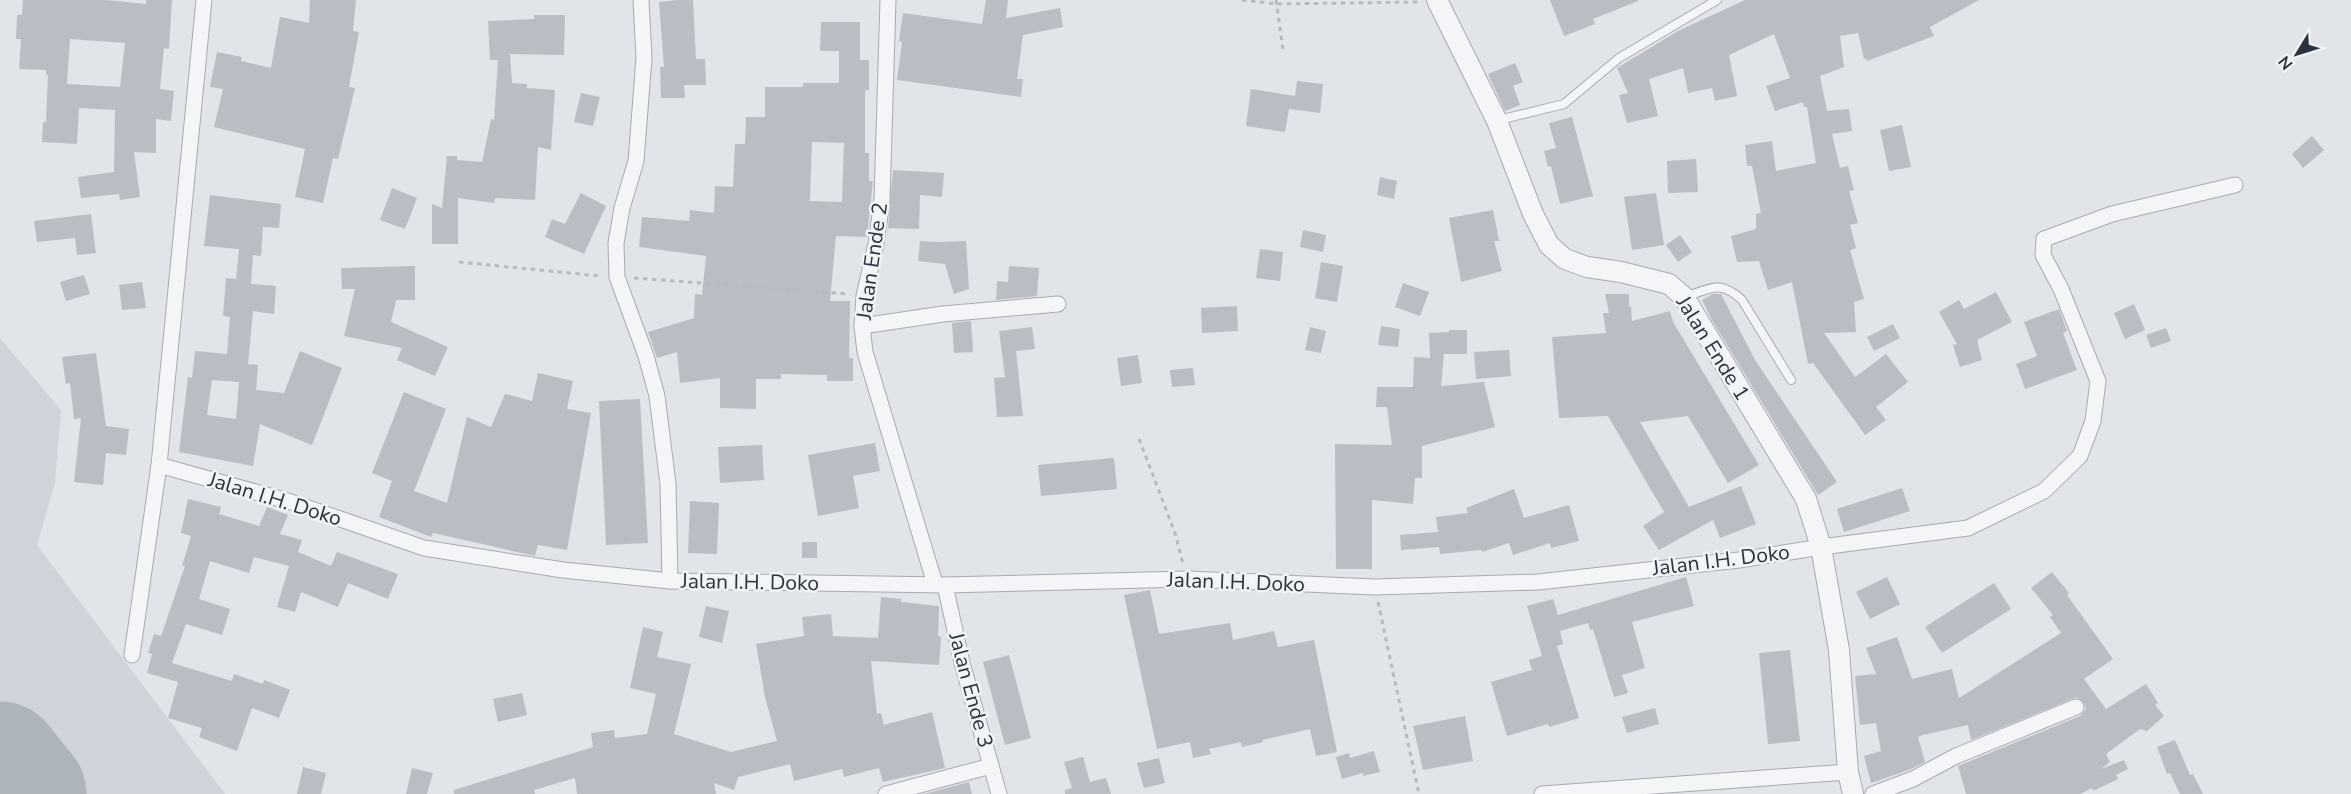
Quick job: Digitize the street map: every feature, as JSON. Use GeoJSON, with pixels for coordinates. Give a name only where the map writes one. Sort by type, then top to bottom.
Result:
{"type":"FeatureCollection","features":[{"type":"Feature","properties":{"kind":"street"},"geometry":{"type":"LineString","coordinates":[[132,655],[159,465],[204,0]]}},
{"type":"Feature","properties":{"kind":"street"},"geometry":{"type":"LineString","coordinates":[[641,0],[644,57],[636,161],[622,208],[616,243],[617,277],[646,356],[657,396],[668,484],[670,580]]}},
{"type":"Feature","properties":{"kind":"street","name":"Jalan Ende 2"},"geometry":{"type":"LineString","coordinates":[[888,0],[882,200],[876,244],[864,296],[862,326],[865,352],[940,584]]}},
{"type":"Feature","properties":{"kind":"street","name":"Jalan Ende 1"},"geometry":{"type":"LineString","coordinates":[[1437,0],[1497,121],[1533,214],[1549,246],[1565,259],[1587,267],[1669,284],[1684,297],[1806,499],[1821,547],[1839,650],[1848,772],[1853,794]]}},
{"type":"Feature","properties":{"kind":"street","name":"Jalan I.H. Doko"},"geometry":{"type":"LineString","coordinates":[[159,465],[291,502],[424,548],[563,570],[670,580],[940,584],[1187,579],[1375,587],[1538,582],[1739,560],[1968,528],[2044,491],[2080,456],[2093,421],[2098,381],[2061,289],[2043,255],[2044,239],[2112,214],[2235,185]]}},
{"type":"Feature","properties":{"kind":"street"},"geometry":{"type":"LineString","coordinates":[[862,326],[943,314],[1058,304]]}},
{"type":"Feature","properties":{"kind":"street","name":"Jalan Ende 3"},"geometry":{"type":"LineString","coordinates":[[940,584],[999,794]]}},
{"type":"Feature","properties":{"kind":"street"},"geometry":{"type":"LineString","coordinates":[[1873,794],[1913,779],[1956,756],[2076,707]]}},
{"type":"Feature","properties":{"kind":"street"},"geometry":{"type":"LineString","coordinates":[[886,794],[991,766]]}},
{"type":"Feature","properties":{"kind":"street"},"geometry":{"type":"LineString","coordinates":[[1542,794],[1596,792],[1848,772]]}},
{"type":"Feature","properties":{"kind":"lane"},"geometry":{"type":"LineString","coordinates":[[1497,121],[1564,104],[1619,58],[1717,0]]}},
{"type":"Feature","properties":{"kind":"lane"},"geometry":{"type":"LineString","coordinates":[[1684,297],[1709,289],[1725,287],[1732,291],[1742,300],[1791,380]]}},
{"type":"Feature","properties":{"kind":"path"},"geometry":{"type":"LineString","coordinates":[[1242,0],[1404,4],[1437,0]]}},
{"type":"Feature","properties":{"kind":"path"},"geometry":{"type":"LineString","coordinates":[[1277,2],[1283,50]]}},
{"type":"Feature","properties":{"kind":"path"},"geometry":{"type":"LineString","coordinates":[[459,262],[864,296]]}},
{"type":"Feature","properties":{"kind":"path"},"geometry":{"type":"LineString","coordinates":[[1139,439],[1175,532],[1187,579]]}},
{"type":"Feature","properties":{"kind":"path"},"geometry":{"type":"LineString","coordinates":[[1375,587],[1419,794]]}},
{"type":"Feature","properties":{"kind":"shaded area"},"geometry":{"type":"Polygon","coordinates":[[[0,338],[61,410],[55,482],[37,545],[225,794],[0,794],[0,338]]]}},
{"type":"Feature","properties":{"kind":"building"},"geometry":{"type":"Polygon","coordinates":[[[23,0],[106,0],[146,4],[146,0],[172,0],[169,49],[164,48],[160,89],[174,91],[171,121],[156,119],[156,153],[134,152],[140,197],[120,200],[119,194],[81,198],[78,177],[114,172],[115,110],[79,108],[77,144],[42,142],[43,122],[46,122],[48,75],[46,75],[46,70],[19,69],[21,39],[16,39],[17,15],[22,15],[23,0]],[[70,39],[67,84],[120,87],[125,43],[70,39]]]}},
{"type":"Feature","properties":{"kind":"building"},"geometry":{"type":"Polygon","coordinates":[[[310,0],[356,0],[353,31],[359,32],[349,87],[355,88],[338,159],[333,158],[323,203],[295,197],[305,149],[214,127],[223,89],[210,87],[217,52],[242,57],[241,61],[271,68],[280,17],[309,23],[310,0]]]}},
{"type":"Feature","properties":{"kind":"building"},"geometry":{"type":"Polygon","coordinates":[[[693,0],[696,59],[705,59],[706,85],[684,85],[685,98],[661,98],[660,67],[664,67],[659,2],[693,0]]]}},
{"type":"Feature","properties":{"kind":"building"},"geometry":{"type":"Polygon","coordinates":[[[986,0],[1008,0],[1006,18],[1060,8],[1063,27],[1023,35],[1017,79],[1023,79],[1021,97],[897,80],[903,13],[982,24],[986,0]]]}},
{"type":"Feature","properties":{"kind":"building"},"geometry":{"type":"Polygon","coordinates":[[[1550,0],[1638,1],[1593,19],[1595,24],[1564,36],[1550,0]]]}},
{"type":"Feature","properties":{"kind":"building"},"geometry":{"type":"Polygon","coordinates":[[[1745,0],[1979,0],[1930,27],[1934,36],[1867,61],[1866,58],[1864,59],[1858,33],[1840,36],[1844,67],[1820,76],[1827,111],[1849,109],[1852,131],[1832,134],[1840,168],[1848,166],[1854,190],[1849,191],[1858,223],[1850,225],[1856,248],[1850,250],[1864,299],[1854,302],[1856,332],[1824,333],[1855,377],[1886,354],[1908,382],[1876,407],[1886,420],[1865,435],[1813,363],[1808,364],[1792,282],[1768,290],[1759,261],[1737,262],[1731,236],[1756,229],[1756,214],[1761,213],[1752,166],[1747,166],[1745,145],[1772,141],[1776,171],[1816,163],[1807,107],[1804,107],[1803,102],[1775,111],[1766,86],[1790,78],[1774,34],[1729,55],[1737,96],[1715,101],[1712,88],[1688,93],[1683,68],[1649,79],[1658,116],[1627,123],[1619,95],[1628,93],[1617,68],[1678,31],[1745,0]]]}},
{"type":"Feature","properties":{"kind":"building"},"geometry":{"type":"Polygon","coordinates":[[[534,15],[565,15],[564,55],[510,54],[512,83],[527,84],[527,88],[555,90],[551,150],[538,147],[535,200],[495,198],[494,203],[458,198],[458,244],[432,244],[432,204],[442,208],[447,156],[457,156],[457,160],[482,162],[491,119],[494,120],[498,60],[490,60],[488,21],[534,19],[534,15]]]}},
{"type":"Feature","properties":{"kind":"building"},"geometry":{"type":"Polygon","coordinates":[[[821,22],[860,22],[860,60],[869,60],[869,90],[865,90],[865,153],[869,153],[869,181],[873,181],[867,237],[836,236],[830,301],[850,301],[849,358],[853,358],[853,381],[827,381],[827,375],[781,374],[781,379],[756,379],[756,409],[720,408],[720,378],[680,383],[677,352],[657,358],[648,332],[694,318],[695,294],[702,295],[706,256],[639,247],[642,217],[689,221],[690,210],[714,213],[715,186],[733,187],[735,144],[745,144],[746,117],[765,117],[765,87],[803,87],[803,83],[839,83],[839,51],[820,51],[821,22]],[[812,142],[810,201],[842,202],[844,143],[812,142]]]}},
{"type":"Feature","properties":{"kind":"building"},"geometry":{"type":"Polygon","coordinates":[[[1515,63],[1523,82],[1513,86],[1520,105],[1505,111],[1488,74],[1515,63]]]}},
{"type":"Feature","properties":{"kind":"building"},"geometry":{"type":"Polygon","coordinates":[[[1297,81],[1323,84],[1320,113],[1289,109],[1285,132],[1246,126],[1251,89],[1295,96],[1297,81]]]}},
{"type":"Feature","properties":{"kind":"building"},"geometry":{"type":"Polygon","coordinates":[[[581,93],[600,97],[593,126],[574,122],[581,93]]]}},
{"type":"Feature","properties":{"kind":"building"},"geometry":{"type":"Polygon","coordinates":[[[1572,117],[1593,196],[1560,204],[1551,166],[1548,167],[1544,151],[1556,148],[1549,123],[1572,117]]]}},
{"type":"Feature","properties":{"kind":"building"},"geometry":{"type":"Polygon","coordinates":[[[1902,125],[1911,167],[1889,171],[1880,130],[1902,125]]]}},
{"type":"Feature","properties":{"kind":"building"},"geometry":{"type":"Polygon","coordinates":[[[2312,136],[2324,150],[2303,168],[2292,154],[2312,136]]]}},
{"type":"Feature","properties":{"kind":"building"},"geometry":{"type":"Polygon","coordinates":[[[1696,159],[1698,192],[1668,193],[1667,161],[1696,159]]]}},
{"type":"Feature","properties":{"kind":"building"},"geometry":{"type":"Polygon","coordinates":[[[893,170],[944,173],[942,197],[920,195],[919,229],[888,228],[893,170]]]}},
{"type":"Feature","properties":{"kind":"building"},"geometry":{"type":"Polygon","coordinates":[[[1380,177],[1397,181],[1394,199],[1377,195],[1380,177]]]}},
{"type":"Feature","properties":{"kind":"building"},"geometry":{"type":"Polygon","coordinates":[[[392,188],[417,198],[405,229],[380,220],[392,188]]]}},
{"type":"Feature","properties":{"kind":"building"},"geometry":{"type":"Polygon","coordinates":[[[581,193],[606,206],[584,254],[545,237],[552,219],[565,224],[581,193]]]}},
{"type":"Feature","properties":{"kind":"building"},"geometry":{"type":"Polygon","coordinates":[[[1656,193],[1664,245],[1632,250],[1624,197],[1656,193]]]}},
{"type":"Feature","properties":{"kind":"building"},"geometry":{"type":"Polygon","coordinates":[[[210,195],[281,204],[279,228],[263,227],[261,256],[253,255],[251,284],[276,286],[274,314],[253,311],[248,364],[258,365],[256,390],[284,393],[300,351],[342,368],[312,445],[260,424],[253,466],[179,452],[188,377],[192,378],[195,351],[227,354],[230,317],[223,316],[226,278],[236,279],[239,249],[204,246],[210,195]],[[212,380],[207,415],[236,419],[239,382],[212,380]]]}},
{"type":"Feature","properties":{"kind":"building"},"geometry":{"type":"Polygon","coordinates":[[[1493,210],[1499,241],[1494,241],[1502,271],[1461,282],[1449,218],[1493,210]]]}},
{"type":"Feature","properties":{"kind":"building"},"geometry":{"type":"Polygon","coordinates":[[[91,214],[96,253],[77,255],[75,238],[37,242],[34,221],[91,214]]]}},
{"type":"Feature","properties":{"kind":"building"},"geometry":{"type":"Polygon","coordinates":[[[1303,230],[1326,235],[1323,252],[1300,247],[1303,230]]]}},
{"type":"Feature","properties":{"kind":"building"},"geometry":{"type":"Polygon","coordinates":[[[1680,235],[1692,252],[1678,262],[1666,245],[1680,235]]]}},
{"type":"Feature","properties":{"kind":"building"},"geometry":{"type":"Polygon","coordinates":[[[920,241],[966,241],[969,289],[954,294],[945,264],[918,261],[920,241]]]}},
{"type":"Feature","properties":{"kind":"building"},"geometry":{"type":"Polygon","coordinates":[[[1260,249],[1283,252],[1280,281],[1256,278],[1260,249]]]}},
{"type":"Feature","properties":{"kind":"building"},"geometry":{"type":"Polygon","coordinates":[[[1321,262],[1343,266],[1337,302],[1315,298],[1321,262]]]}},
{"type":"Feature","properties":{"kind":"building"},"geometry":{"type":"Polygon","coordinates":[[[415,266],[415,300],[396,300],[391,322],[448,347],[435,376],[397,360],[402,348],[344,336],[355,289],[342,289],[341,268],[415,266]]]}},
{"type":"Feature","properties":{"kind":"building"},"geometry":{"type":"Polygon","coordinates":[[[1009,266],[1039,268],[1037,296],[996,300],[997,281],[1008,282],[1009,266]]]}},
{"type":"Feature","properties":{"kind":"building"},"geometry":{"type":"Polygon","coordinates":[[[84,275],[90,294],[66,301],[60,282],[84,275]]]}},
{"type":"Feature","properties":{"kind":"building"},"geometry":{"type":"Polygon","coordinates":[[[142,282],[146,308],[122,310],[119,285],[142,282]]]}},
{"type":"Feature","properties":{"kind":"building"},"geometry":{"type":"Polygon","coordinates":[[[1403,283],[1429,292],[1420,316],[1395,307],[1403,283]]]}},
{"type":"Feature","properties":{"kind":"building"},"geometry":{"type":"Polygon","coordinates":[[[1996,292],[2012,322],[1977,340],[1982,360],[1960,367],[1953,345],[1957,344],[1939,312],[1959,300],[1964,309],[1996,292]]]}},
{"type":"Feature","properties":{"kind":"building"},"geometry":{"type":"Polygon","coordinates":[[[1605,294],[1629,294],[1632,321],[1670,311],[1673,322],[1759,465],[1728,483],[1688,416],[1640,422],[1689,507],[1741,486],[1756,524],[1720,538],[1713,520],[1659,550],[1643,526],[1664,512],[1608,416],[1559,418],[1552,337],[1606,333],[1603,313],[1609,313],[1605,294]]]}},
{"type":"Feature","properties":{"kind":"building"},"geometry":{"type":"Polygon","coordinates":[[[1713,294],[1721,294],[1755,360],[1837,482],[1818,495],[1712,320],[1702,300],[1713,294]]]}},
{"type":"Feature","properties":{"kind":"building"},"geometry":{"type":"Polygon","coordinates":[[[2134,304],[2145,330],[2125,339],[2114,313],[2134,304]]]}},
{"type":"Feature","properties":{"kind":"building"},"geometry":{"type":"Polygon","coordinates":[[[1237,306],[1238,331],[1202,333],[1201,308],[1237,306]]]}},
{"type":"Feature","properties":{"kind":"building"},"geometry":{"type":"Polygon","coordinates":[[[2059,309],[2067,331],[2063,333],[2077,370],[2025,389],[2016,364],[2037,356],[2024,322],[2059,309]]]}},
{"type":"Feature","properties":{"kind":"building"},"geometry":{"type":"Polygon","coordinates":[[[971,321],[973,352],[954,353],[952,323],[971,321]]]}},
{"type":"Feature","properties":{"kind":"building"},"geometry":{"type":"Polygon","coordinates":[[[1893,324],[1900,338],[1874,351],[1867,337],[1893,324]]]}},
{"type":"Feature","properties":{"kind":"building"},"geometry":{"type":"Polygon","coordinates":[[[1381,326],[1400,329],[1398,347],[1378,345],[1381,326]]]}},
{"type":"Feature","properties":{"kind":"building"},"geometry":{"type":"Polygon","coordinates":[[[1032,327],[1035,349],[1016,351],[1023,416],[997,417],[994,378],[1005,377],[999,331],[1032,327]]]}},
{"type":"Feature","properties":{"kind":"building"},"geometry":{"type":"Polygon","coordinates":[[[1310,327],[1326,331],[1321,353],[1305,350],[1310,327]]]}},
{"type":"Feature","properties":{"kind":"building"},"geometry":{"type":"Polygon","coordinates":[[[2166,328],[2171,341],[2151,348],[2146,335],[2166,328]]]}},
{"type":"Feature","properties":{"kind":"building"},"geometry":{"type":"Polygon","coordinates":[[[1449,330],[1467,330],[1467,354],[1444,354],[1441,386],[1484,382],[1495,427],[1422,446],[1422,478],[1415,478],[1413,504],[1372,500],[1372,569],[1336,569],[1335,444],[1392,445],[1387,407],[1376,407],[1377,387],[1413,387],[1414,357],[1430,358],[1429,333],[1449,332],[1449,330]]]}},
{"type":"Feature","properties":{"kind":"building"},"geometry":{"type":"Polygon","coordinates":[[[1509,350],[1511,376],[1476,379],[1474,352],[1509,350]]]}},
{"type":"Feature","properties":{"kind":"building"},"geometry":{"type":"Polygon","coordinates":[[[96,353],[106,426],[129,429],[126,455],[106,453],[103,485],[74,482],[81,418],[74,419],[70,383],[66,384],[62,357],[96,353]]]}},
{"type":"Feature","properties":{"kind":"building"},"geometry":{"type":"Polygon","coordinates":[[[1138,355],[1142,383],[1121,386],[1117,358],[1138,355]]]}},
{"type":"Feature","properties":{"kind":"building"},"geometry":{"type":"Polygon","coordinates":[[[1193,368],[1195,385],[1172,387],[1170,370],[1193,368]]]}},
{"type":"Feature","properties":{"kind":"building"},"geometry":{"type":"Polygon","coordinates":[[[538,373],[573,381],[567,409],[591,413],[567,550],[538,545],[535,556],[433,533],[431,537],[379,517],[392,481],[372,473],[404,392],[446,409],[414,491],[447,503],[467,417],[491,427],[505,394],[532,401],[538,373]]]}},
{"type":"Feature","properties":{"kind":"building"},"geometry":{"type":"Polygon","coordinates":[[[640,399],[648,543],[606,545],[599,401],[640,399]]]}},
{"type":"Feature","properties":{"kind":"building"},"geometry":{"type":"Polygon","coordinates":[[[875,443],[880,471],[853,476],[859,508],[818,516],[808,455],[875,443]]]}},
{"type":"Feature","properties":{"kind":"building"},"geometry":{"type":"Polygon","coordinates":[[[762,445],[764,480],[720,483],[718,447],[762,445]]]}},
{"type":"Feature","properties":{"kind":"building"},"geometry":{"type":"Polygon","coordinates":[[[1114,458],[1117,489],[1041,496],[1038,465],[1114,458]]]}},
{"type":"Feature","properties":{"kind":"building"},"geometry":{"type":"Polygon","coordinates":[[[1902,488],[1910,511],[1844,532],[1837,509],[1902,488]]]}},
{"type":"Feature","properties":{"kind":"building"},"geometry":{"type":"Polygon","coordinates":[[[1514,489],[1524,518],[1569,505],[1579,541],[1551,548],[1550,543],[1513,555],[1509,543],[1482,552],[1481,550],[1440,554],[1439,547],[1401,550],[1400,535],[1438,532],[1436,517],[1468,513],[1466,508],[1514,489]]]}},
{"type":"Feature","properties":{"kind":"building"},"geometry":{"type":"Polygon","coordinates":[[[188,499],[221,507],[219,514],[259,526],[267,507],[288,515],[280,534],[302,540],[298,552],[331,566],[337,552],[398,574],[388,599],[348,583],[338,607],[301,592],[295,612],[277,607],[289,566],[254,557],[249,573],[210,561],[199,599],[230,609],[222,635],[186,624],[172,663],[232,681],[234,674],[263,684],[264,680],[290,690],[279,718],[252,708],[237,751],[199,737],[202,728],[168,718],[178,682],[147,673],[152,654],[148,653],[154,634],[161,636],[185,566],[182,566],[191,536],[181,533],[188,499]]]}},
{"type":"Feature","properties":{"kind":"building"},"geometry":{"type":"Polygon","coordinates":[[[690,501],[719,503],[717,554],[688,553],[690,501]]]}},
{"type":"Feature","properties":{"kind":"building"},"geometry":{"type":"Polygon","coordinates":[[[802,542],[817,542],[817,558],[802,558],[802,542]]]}},
{"type":"Feature","properties":{"kind":"building"},"geometry":{"type":"Polygon","coordinates":[[[2052,572],[2069,593],[2067,595],[2113,659],[2084,679],[2106,709],[2146,684],[2158,703],[2155,705],[2164,716],[2147,731],[2140,729],[2106,754],[2110,762],[2101,769],[2124,760],[2128,769],[2116,775],[2118,779],[2093,791],[2092,788],[2080,794],[1966,794],[1958,766],[2080,716],[2086,709],[2085,704],[2077,697],[1971,740],[1968,725],[1918,737],[1925,762],[1871,783],[1864,756],[1881,751],[1876,723],[1860,725],[1855,676],[1876,674],[1866,648],[1897,637],[1912,679],[1952,669],[1959,698],[2061,633],[2050,617],[2053,615],[2031,588],[2052,572]]]}},
{"type":"Feature","properties":{"kind":"building"},"geometry":{"type":"Polygon","coordinates":[[[1686,577],[1694,606],[1632,622],[1645,668],[1622,675],[1628,693],[1614,697],[1593,629],[1590,630],[1588,623],[1560,631],[1563,644],[1557,646],[1579,718],[1507,736],[1491,682],[1532,670],[1529,660],[1542,656],[1527,606],[1553,599],[1558,615],[1686,577]]]}},
{"type":"Feature","properties":{"kind":"building"},"geometry":{"type":"Polygon","coordinates":[[[1887,577],[1900,604],[1870,619],[1856,592],[1887,577]]]}},
{"type":"Feature","properties":{"kind":"building"},"geometry":{"type":"Polygon","coordinates":[[[1994,583],[2011,609],[1942,653],[1925,627],[1994,583]]]}},
{"type":"Feature","properties":{"kind":"building"},"geometry":{"type":"Polygon","coordinates":[[[1150,590],[1159,634],[1230,623],[1233,640],[1274,631],[1278,647],[1314,640],[1337,752],[1316,756],[1310,729],[1242,747],[1241,742],[1209,749],[1211,754],[1193,758],[1190,742],[1157,749],[1124,595],[1150,590]]]}},
{"type":"Feature","properties":{"kind":"building"},"geometry":{"type":"Polygon","coordinates":[[[881,597],[901,599],[901,602],[939,606],[938,636],[941,637],[939,665],[871,661],[877,714],[881,713],[884,725],[932,712],[945,768],[883,782],[879,768],[844,777],[842,769],[794,781],[790,764],[738,777],[734,790],[714,783],[716,794],[577,794],[575,778],[534,790],[535,794],[454,794],[454,790],[593,747],[591,733],[614,730],[615,738],[647,734],[656,694],[630,688],[643,627],[663,632],[657,657],[691,664],[674,734],[731,752],[777,741],[765,697],[756,644],[804,636],[802,617],[831,614],[833,636],[878,638],[881,597]]]}},
{"type":"Feature","properties":{"kind":"building"},"geometry":{"type":"Polygon","coordinates":[[[706,606],[729,611],[722,643],[699,637],[706,606]]]}},
{"type":"Feature","properties":{"kind":"building"},"geometry":{"type":"Polygon","coordinates":[[[1790,650],[1800,741],[1768,744],[1759,653],[1790,650]]]}},
{"type":"Feature","properties":{"kind":"building"},"geometry":{"type":"Polygon","coordinates":[[[1009,655],[1031,738],[1005,745],[983,662],[1009,655]]]}},
{"type":"Feature","properties":{"kind":"building"},"geometry":{"type":"Polygon","coordinates":[[[522,693],[527,715],[498,722],[493,699],[522,693]]]}},
{"type":"Feature","properties":{"kind":"building"},"geometry":{"type":"Polygon","coordinates":[[[1655,708],[1659,724],[1627,733],[1622,717],[1655,708]]]}},
{"type":"Feature","properties":{"kind":"building"},"geometry":{"type":"Polygon","coordinates":[[[1465,716],[1473,761],[1423,770],[1413,726],[1465,716]]]}},
{"type":"Feature","properties":{"kind":"building"},"geometry":{"type":"Polygon","coordinates":[[[2175,740],[2190,775],[2193,774],[2203,794],[2180,794],[2170,773],[2167,774],[2157,747],[2175,740]]]}},
{"type":"Feature","properties":{"kind":"building"},"geometry":{"type":"Polygon","coordinates":[[[1374,751],[1380,772],[1363,776],[1363,773],[1342,779],[1336,757],[1349,753],[1350,758],[1374,751]]]}},
{"type":"Feature","properties":{"kind":"building"},"geometry":{"type":"Polygon","coordinates":[[[1083,757],[1090,782],[1106,778],[1111,794],[1065,794],[1065,790],[1072,788],[1064,762],[1083,757]]]}},
{"type":"Feature","properties":{"kind":"building"},"geometry":{"type":"Polygon","coordinates":[[[1159,758],[1165,783],[1144,788],[1137,763],[1159,758]]]}},
{"type":"Feature","properties":{"kind":"building"},"geometry":{"type":"Polygon","coordinates":[[[303,767],[326,773],[321,794],[297,794],[303,767]]]}},
{"type":"Feature","properties":{"kind":"building"},"geometry":{"type":"Polygon","coordinates":[[[412,768],[433,773],[427,794],[406,794],[412,768]]]}},
{"type":"Feature","properties":{"kind":"building"},"geometry":{"type":"Polygon","coordinates":[[[969,782],[972,794],[924,794],[969,782]]]}},
{"type":"Feature","properties":{"kind":"runway"},"geometry":{"type":"LineString","coordinates":[[0,763],[25,794]]}}]}
